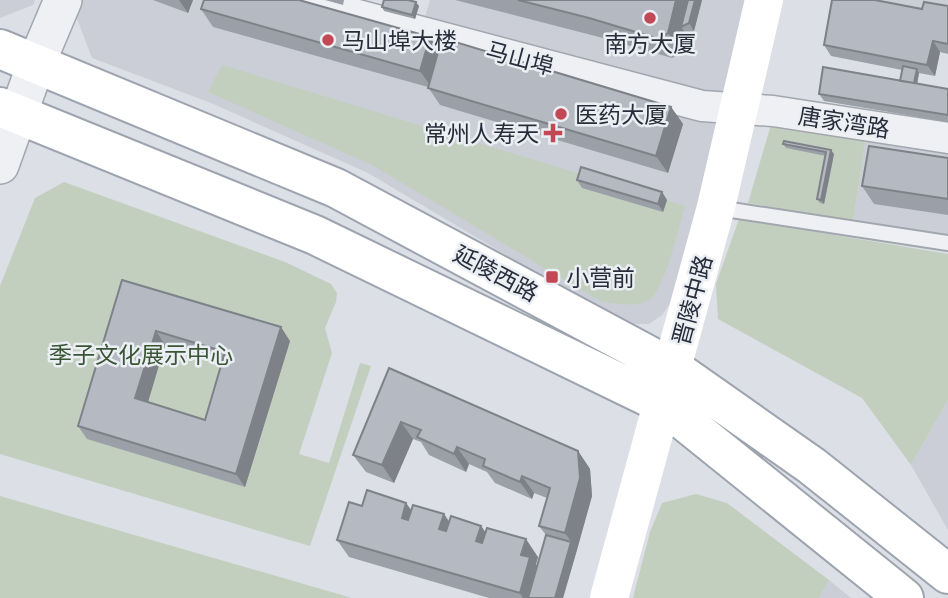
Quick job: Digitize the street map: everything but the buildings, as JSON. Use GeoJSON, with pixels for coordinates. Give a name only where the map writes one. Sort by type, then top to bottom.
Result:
{"type":"FeatureCollection","features":[{"type":"Feature","properties":{"kind":"main road","name":"晋陵中路"},"geometry":{"type":"LineString","coordinates":[[609,598],[716,207],[764,0]]}},
{"type":"Feature","properties":{"kind":"main road","name":"延陵西路"},"geometry":{"type":"LineString","coordinates":[[0,49],[336,188],[669,386],[812,466],[948,574]]}},
{"type":"Feature","properties":{"kind":"main road","name":"延陵西路"},"geometry":{"type":"LineString","coordinates":[[9,110],[315,235],[669,386],[904,598]]}},
{"type":"Feature","properties":{"kind":"street"},"geometry":{"type":"LineString","coordinates":[[0,166],[9,110],[36,64],[62,0]]}},
{"type":"Feature","properties":{"kind":"street","name":"马山埠"},"geometry":{"type":"LineString","coordinates":[[301,0],[702,106],[740,109]]}},
{"type":"Feature","properties":{"kind":"street","name":"唐家湾路"},"geometry":{"type":"LineString","coordinates":[[740,109],[773,111],[948,138]]}},
{"type":"Feature","properties":{"kind":"lane"},"geometry":{"type":"LineString","coordinates":[[716,207],[948,243]]}},
{"type":"Feature","properties":{"kind":"shaded area"},"geometry":{"type":"Polygon","coordinates":[[[0,0],[35,0],[33,5],[0,18],[0,0]]]}},
{"type":"Feature","properties":{"kind":"shaded area"},"geometry":{"type":"Polygon","coordinates":[[[83,0],[308,0],[723,115],[674,298],[662,315],[649,324],[630,324],[612,318],[368,173],[211,103],[92,58],[76,16],[83,0]]]}},
{"type":"Feature","properties":{"kind":"shaded area","name":"南方大厦"},"geometry":{"type":"Polygon","coordinates":[[[430,0],[751,0],[726,100],[422,26],[430,0]]]}},
{"type":"Feature","properties":{"kind":"shaded area"},"geometry":{"type":"Polygon","coordinates":[[[867,0],[948,0],[948,15],[867,0]]]}},
{"type":"Feature","properties":{"kind":"shaded area"},"geometry":{"type":"Polygon","coordinates":[[[866,137],[948,150],[948,236],[853,221],[866,137]]]}},
{"type":"Feature","properties":{"kind":"shaded area"},"geometry":{"type":"Polygon","coordinates":[[[948,400],[948,530],[911,465],[948,400]]]}},
{"type":"Feature","properties":{"kind":"shaded area"},"geometry":{"type":"Polygon","coordinates":[[[829,580],[851,598],[819,598],[829,580]]]}},
{"type":"Feature","properties":{"kind":"green space"},"geometry":{"type":"Polygon","coordinates":[[[222,65],[685,206],[671,256],[656,293],[639,304],[600,301],[372,165],[208,92],[222,65]]]}},
{"type":"Feature","properties":{"kind":"green space"},"geometry":{"type":"Polygon","coordinates":[[[772,121],[866,137],[853,221],[748,203],[772,121]]]}},
{"type":"Feature","properties":{"kind":"green space","name":"季子文化展示中心"},"geometry":{"type":"Polygon","coordinates":[[[64,182],[285,262],[331,284],[337,293],[336,302],[325,328],[332,353],[299,454],[329,463],[360,363],[371,366],[310,546],[0,454],[0,286],[35,198],[64,182]]]}},
{"type":"Feature","properties":{"kind":"green space"},"geometry":{"type":"Polygon","coordinates":[[[739,219],[948,254],[948,400],[911,465],[862,398],[718,319],[716,284],[739,219]]]}},
{"type":"Feature","properties":{"kind":"green space"},"geometry":{"type":"Polygon","coordinates":[[[696,494],[727,503],[829,580],[819,598],[633,598],[650,532],[662,503],[696,494]]]}},
{"type":"Feature","properties":{"kind":"green space"},"geometry":{"type":"Polygon","coordinates":[[[0,496],[352,598],[0,598],[0,496]]]}},
{"type":"Feature","properties":{"kind":"place","name":"南方大厦"},"geometry":{"type":"Point","coordinates":[650,18]}},
{"type":"Feature","properties":{"kind":"place","name":"马山埠大楼"},"geometry":{"type":"Point","coordinates":[328,40]}},
{"type":"Feature","properties":{"kind":"place","name":"医药大厦"},"geometry":{"type":"Point","coordinates":[561,114]}},
{"type":"Feature","properties":{"kind":"place","name":"常州人寿天"},"geometry":{"type":"Point","coordinates":[553,133]}},
{"type":"Feature","properties":{"kind":"place","name":"小营前"},"geometry":{"type":"Point","coordinates":[552,277]}}]}
